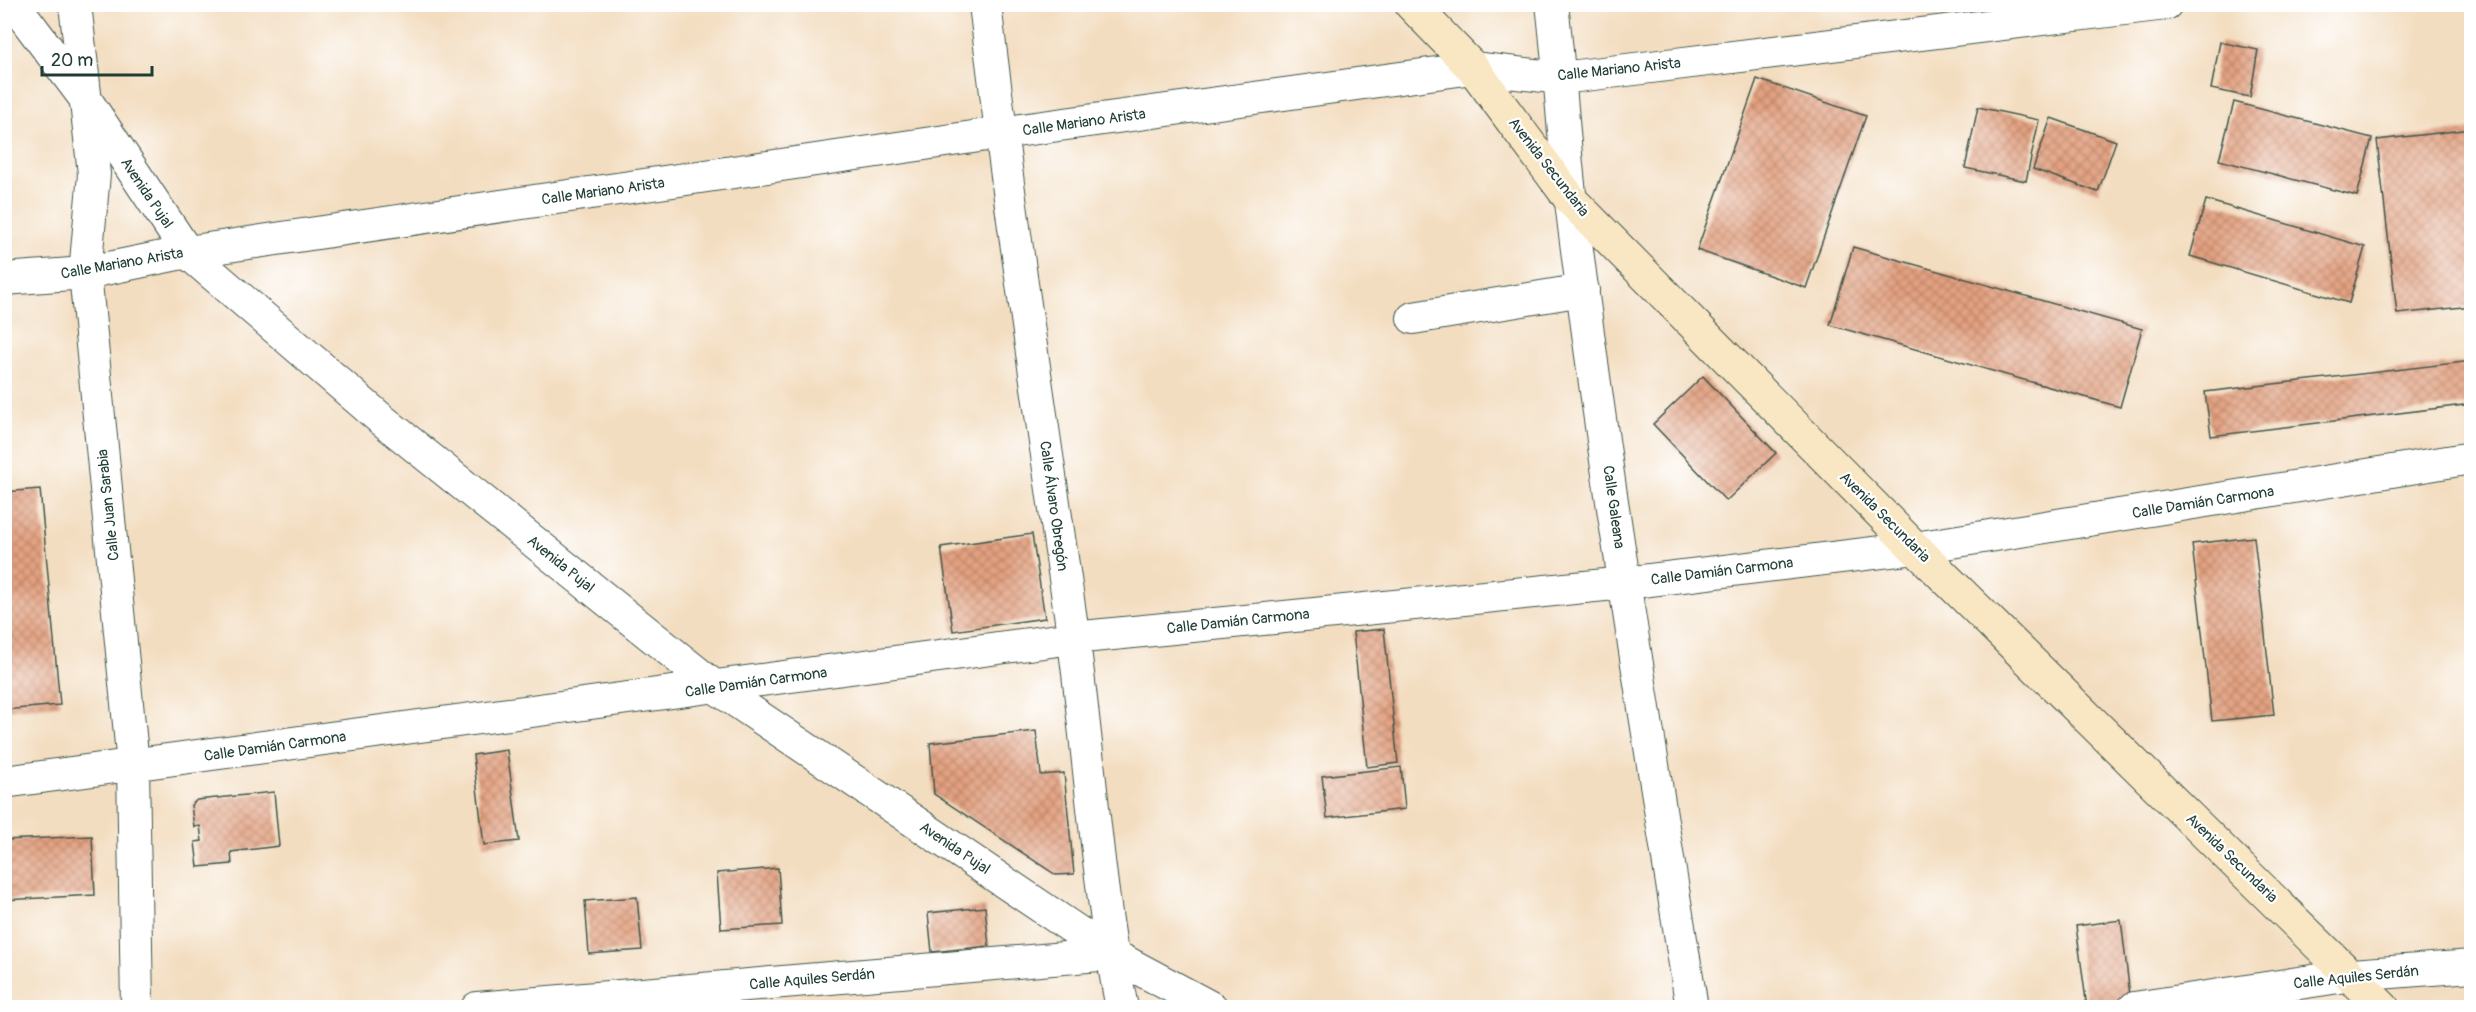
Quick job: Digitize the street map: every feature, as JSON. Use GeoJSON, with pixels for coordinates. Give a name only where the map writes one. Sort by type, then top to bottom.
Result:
{"type":"FeatureCollection","features":[{"type":"Feature","properties":{"kind":"street","name":"Avenida Pujal"},"geometry":{"type":"LineString","coordinates":[[14,4],[84,97],[187,252],[381,419],[715,687],[1111,954],[1212,1008]]}},
{"type":"Feature","properties":{"kind":"street","name":"Calle Juan Sarabia"},"geometry":{"type":"LineString","coordinates":[[75,4],[94,174],[85,273],[133,765],[136,1008]]}},
{"type":"Feature","properties":{"kind":"street","name":"Calle Álvaro Obregón"},"geometry":{"type":"LineString","coordinates":[[985,4],[1000,133],[1073,638],[1111,954],[1122,1008]]}},
{"type":"Feature","properties":{"kind":"street","name":"Avenida Secundaria"},"geometry":{"type":"LineString","coordinates":[[1411,4],[1473,68],[1571,200],[1915,548],[2384,1008]]}},
{"type":"Feature","properties":{"kind":"street","name":"Calle Galeana"},"geometry":{"type":"LineString","coordinates":[[1552,4],[1561,78],[1571,200],[1583,290],[1625,583],[1692,1008]]}},
{"type":"Feature","properties":{"kind":"street","name":"Calle Mariano Arista"},"geometry":{"type":"LineString","coordinates":[[4,279],[85,273],[187,252],[1000,133],[1473,68],[1561,78],[2166,4]]}},
{"type":"Feature","properties":{"kind":"street"},"geometry":{"type":"LineString","coordinates":[[1413,318],[1583,290]]}},
{"type":"Feature","properties":{"kind":"street","name":"Calle Damián Carmona"},"geometry":{"type":"LineString","coordinates":[[4,782],[1073,638],[1625,583],[1915,548],[2472,458]]}},
{"type":"Feature","properties":{"kind":"street","name":"Calle Aquiles Serdán"},"geometry":{"type":"LineString","coordinates":[[477,1008],[1111,954]]}},
{"type":"Feature","properties":{"kind":"street","name":"Calle Aquiles Serdán"},"geometry":{"type":"LineString","coordinates":[[2134,1008],[2352,975],[2472,966]]}},
{"type":"Feature","properties":{"kind":"building"},"geometry":{"type":"Polygon","coordinates":[[[2220,42],[2258,50],[2250,97],[2211,89],[2220,42]]]}},
{"type":"Feature","properties":{"kind":"building"},"geometry":{"type":"Polygon","coordinates":[[[1757,79],[1866,116],[1806,288],[1697,250],[1757,79]]]}},
{"type":"Feature","properties":{"kind":"building"},"geometry":{"type":"Polygon","coordinates":[[[2234,102],[2372,138],[2357,196],[2219,160],[2234,102]]]}},
{"type":"Feature","properties":{"kind":"building"},"geometry":{"type":"Polygon","coordinates":[[[1978,107],[2039,120],[2026,181],[1965,168],[1978,107]]]}},
{"type":"Feature","properties":{"kind":"building"},"geometry":{"type":"Polygon","coordinates":[[[2051,118],[2116,141],[2098,192],[2033,169],[2051,118]]]}},
{"type":"Feature","properties":{"kind":"building"},"geometry":{"type":"Polygon","coordinates":[[[2472,129],[2472,306],[2397,314],[2377,140],[2472,129]]]}},
{"type":"Feature","properties":{"kind":"building"},"geometry":{"type":"Polygon","coordinates":[[[2206,200],[2365,247],[2349,303],[2190,256],[2206,200]]]}},
{"type":"Feature","properties":{"kind":"building"},"geometry":{"type":"Polygon","coordinates":[[[1853,247],[2142,329],[2120,407],[1830,325],[1853,247]]]}},
{"type":"Feature","properties":{"kind":"building"},"geometry":{"type":"Polygon","coordinates":[[[2472,361],[2472,404],[2211,436],[2205,392],[2472,361]]]}},
{"type":"Feature","properties":{"kind":"building"},"geometry":{"type":"Polygon","coordinates":[[[1703,376],[1776,453],[1726,501],[1653,424],[1703,376]]]}},
{"type":"Feature","properties":{"kind":"building"},"geometry":{"type":"Polygon","coordinates":[[[40,489],[60,705],[4,710],[4,492],[40,489]]]}},
{"type":"Feature","properties":{"kind":"building"},"geometry":{"type":"Polygon","coordinates":[[[1032,534],[1045,618],[953,631],[941,547],[1032,534]]]}},
{"type":"Feature","properties":{"kind":"building"},"geometry":{"type":"Polygon","coordinates":[[[2254,537],[2274,715],[2212,721],[2192,544],[2254,537]]]}},
{"type":"Feature","properties":{"kind":"building"},"geometry":{"type":"Polygon","coordinates":[[[1384,629],[1398,763],[1367,767],[1353,632],[1384,629]]]}},
{"type":"Feature","properties":{"kind":"building"},"geometry":{"type":"Polygon","coordinates":[[[1036,731],[1041,775],[1064,773],[1074,874],[1056,875],[934,794],[930,743],[1036,731]]]}},
{"type":"Feature","properties":{"kind":"building"},"geometry":{"type":"Polygon","coordinates":[[[507,750],[519,841],[484,845],[473,755],[507,750]]]}},
{"type":"Feature","properties":{"kind":"building"},"geometry":{"type":"Polygon","coordinates":[[[1401,767],[1405,809],[1327,818],[1322,776],[1401,767]]]}},
{"type":"Feature","properties":{"kind":"building"},"geometry":{"type":"Polygon","coordinates":[[[274,792],[279,846],[231,852],[232,864],[198,867],[195,842],[202,841],[200,826],[194,827],[191,805],[197,800],[274,792]]]}},
{"type":"Feature","properties":{"kind":"building"},"geometry":{"type":"Polygon","coordinates":[[[92,836],[95,895],[4,900],[4,840],[92,836]]]}},
{"type":"Feature","properties":{"kind":"building"},"geometry":{"type":"Polygon","coordinates":[[[778,868],[782,925],[721,929],[717,873],[778,868]]]}},
{"type":"Feature","properties":{"kind":"building"},"geometry":{"type":"Polygon","coordinates":[[[637,897],[642,950],[589,954],[585,901],[637,897]]]}},
{"type":"Feature","properties":{"kind":"building"},"geometry":{"type":"Polygon","coordinates":[[[985,907],[989,946],[932,952],[928,913],[985,907]]]}},
{"type":"Feature","properties":{"kind":"building"},"geometry":{"type":"Polygon","coordinates":[[[2121,920],[2131,1004],[2087,1008],[2076,926],[2121,920]]]}}]}
